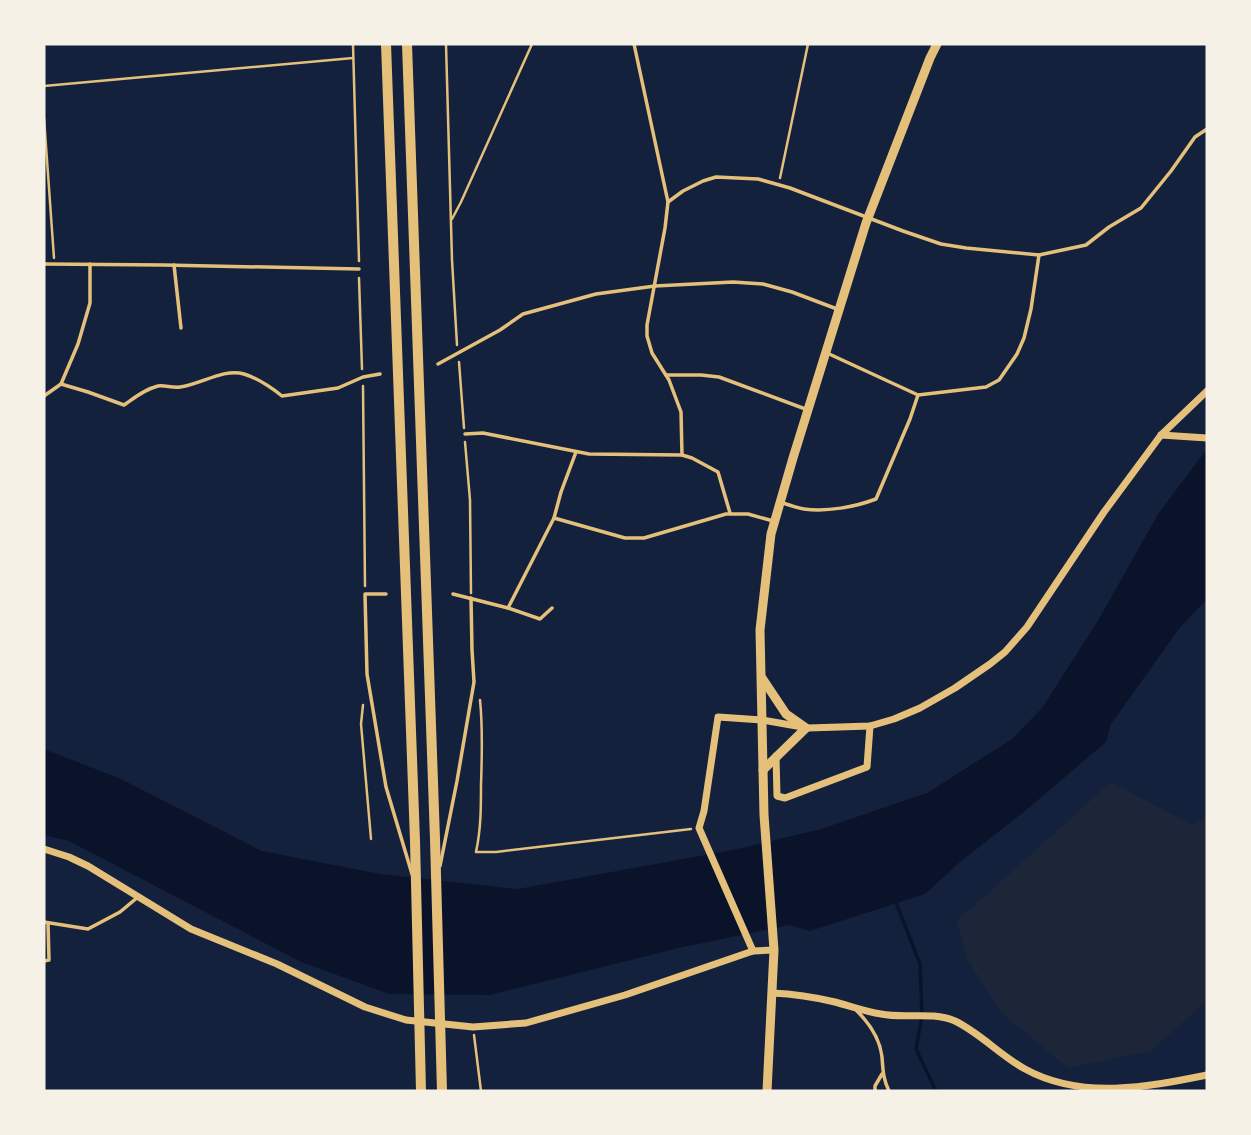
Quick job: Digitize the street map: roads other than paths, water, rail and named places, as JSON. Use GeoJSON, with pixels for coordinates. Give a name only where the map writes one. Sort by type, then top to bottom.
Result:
{"type":"FeatureCollection","features":[{"type":"Feature","properties":{"kind":"main road"},"geometry":{"type":"LineString","coordinates":[[386,44],[415,841],[421,1091]]}},
{"type":"Feature","properties":{"kind":"main road"},"geometry":{"type":"LineString","coordinates":[[407,44],[442,1091]]}},
{"type":"Feature","properties":{"kind":"street"},"geometry":{"type":"LineString","coordinates":[[767,1091],[774,945],[764,815],[760,630],[768,561],[780,502],[868,217],[935,44]]}},
{"type":"Feature","properties":{"kind":"street"},"geometry":{"type":"LineString","coordinates":[[753,951],[700,832],[718,717],[762,720],[806,728],[870,726],[920,708],[955,688],[1005,652],[1027,626],[1104,512],[1161,435],[1207,391]]}},
{"type":"Feature","properties":{"kind":"street"},"geometry":{"type":"LineString","coordinates":[[1161,435],[1204,438]]}},
{"type":"Feature","properties":{"kind":"street"},"geometry":{"type":"LineString","coordinates":[[761,677],[786,713],[806,728]]}},
{"type":"Feature","properties":{"kind":"street"},"geometry":{"type":"LineString","coordinates":[[776,757],[777,796],[785,798],[867,767],[870,726]]}},
{"type":"Feature","properties":{"kind":"street"},"geometry":{"type":"LineString","coordinates":[[763,770],[806,728]]}},
{"type":"Feature","properties":{"kind":"street"},"geometry":{"type":"LineString","coordinates":[[44,849],[69,857],[191,929],[277,964],[365,1007],[406,1020],[473,1027],[526,1023],[625,995],[774,945]]}},
{"type":"Feature","properties":{"kind":"street"},"geometry":{"type":"LineString","coordinates":[[772,993],[811,996],[884,1015],[931,1015],[957,1022],[1025,1069],[1069,1086],[1127,1087],[1207,1075]]}},
{"type":"Feature","properties":{"kind":"lane"},"geometry":{"type":"LineString","coordinates":[[634,44],[668,202],[647,336],[652,353],[666,375],[681,412],[682,455]]}},
{"type":"Feature","properties":{"kind":"lane"},"geometry":{"type":"LineString","coordinates":[[668,202],[683,191],[716,177],[758,179],[941,244],[1039,255],[1086,244],[1108,227],[1141,208],[1195,137],[1207,129]]}},
{"type":"Feature","properties":{"kind":"lane"},"geometry":{"type":"LineString","coordinates":[[826,352],[918,395],[986,387],[999,380],[1017,354],[1024,338],[1039,255]]}},
{"type":"Feature","properties":{"kind":"lane"},"geometry":{"type":"LineString","coordinates":[[44,264],[359,269]]}},
{"type":"Feature","properties":{"kind":"lane"},"geometry":{"type":"LineString","coordinates":[[44,396],[61,384],[78,344],[90,303],[90,264]]}},
{"type":"Feature","properties":{"kind":"lane"},"geometry":{"type":"LineString","coordinates":[[174,265],[181,328]]}},
{"type":"Feature","properties":{"kind":"lane"},"geometry":{"type":"LineString","coordinates":[[438,364],[500,330],[523,314],[596,294],[655,286],[733,282],[763,284],[839,310]]}},
{"type":"Feature","properties":{"kind":"lane"},"geometry":{"type":"LineString","coordinates":[[61,384],[124,405],[146,390],[159,386],[178,387],[200,383],[229,373],[243,373],[282,396],[338,388],[363,377],[380,374]]}},
{"type":"Feature","properties":{"kind":"lane"},"geometry":{"type":"LineString","coordinates":[[666,375],[719,377],[808,410]]}},
{"type":"Feature","properties":{"kind":"lane"},"geometry":{"type":"LineString","coordinates":[[780,502],[804,509],[829,509],[864,504],[876,499],[918,395]]}},
{"type":"Feature","properties":{"kind":"lane"},"geometry":{"type":"LineString","coordinates":[[465,434],[483,433],[589,454],[682,455],[718,472],[730,513]]}},
{"type":"Feature","properties":{"kind":"lane"},"geometry":{"type":"LineString","coordinates":[[508,608],[554,518],[576,452]]}},
{"type":"Feature","properties":{"kind":"lane"},"geometry":{"type":"LineString","coordinates":[[554,518],[625,538],[644,538],[730,513],[748,514],[775,522]]}},
{"type":"Feature","properties":{"kind":"lane"},"geometry":{"type":"LineString","coordinates":[[386,594],[365,594],[367,674],[386,787],[416,887]]}},
{"type":"Feature","properties":{"kind":"lane"},"geometry":{"type":"LineString","coordinates":[[453,594],[540,619],[552,608]]}},
{"type":"Feature","properties":{"kind":"lane"},"geometry":{"type":"LineString","coordinates":[[436,885],[474,682],[471,598]]}},
{"type":"Feature","properties":{"kind":"lane"},"geometry":{"type":"LineString","coordinates":[[44,961],[49,960],[46,923],[88,929],[120,912],[138,897]]}},
{"type":"Feature","properties":{"kind":"lane"},"geometry":{"type":"LineString","coordinates":[[854,1007],[877,1038],[882,1074],[889,1091]]}},
{"type":"Feature","properties":{"kind":"lane"},"geometry":{"type":"LineString","coordinates":[[875,1091],[882,1074]]}},
{"type":"Feature","properties":{"kind":"waterway"},"geometry":{"type":"LineString","coordinates":[[895,900],[920,964],[922,1016],[916,1049],[936,1091]]}}]}
